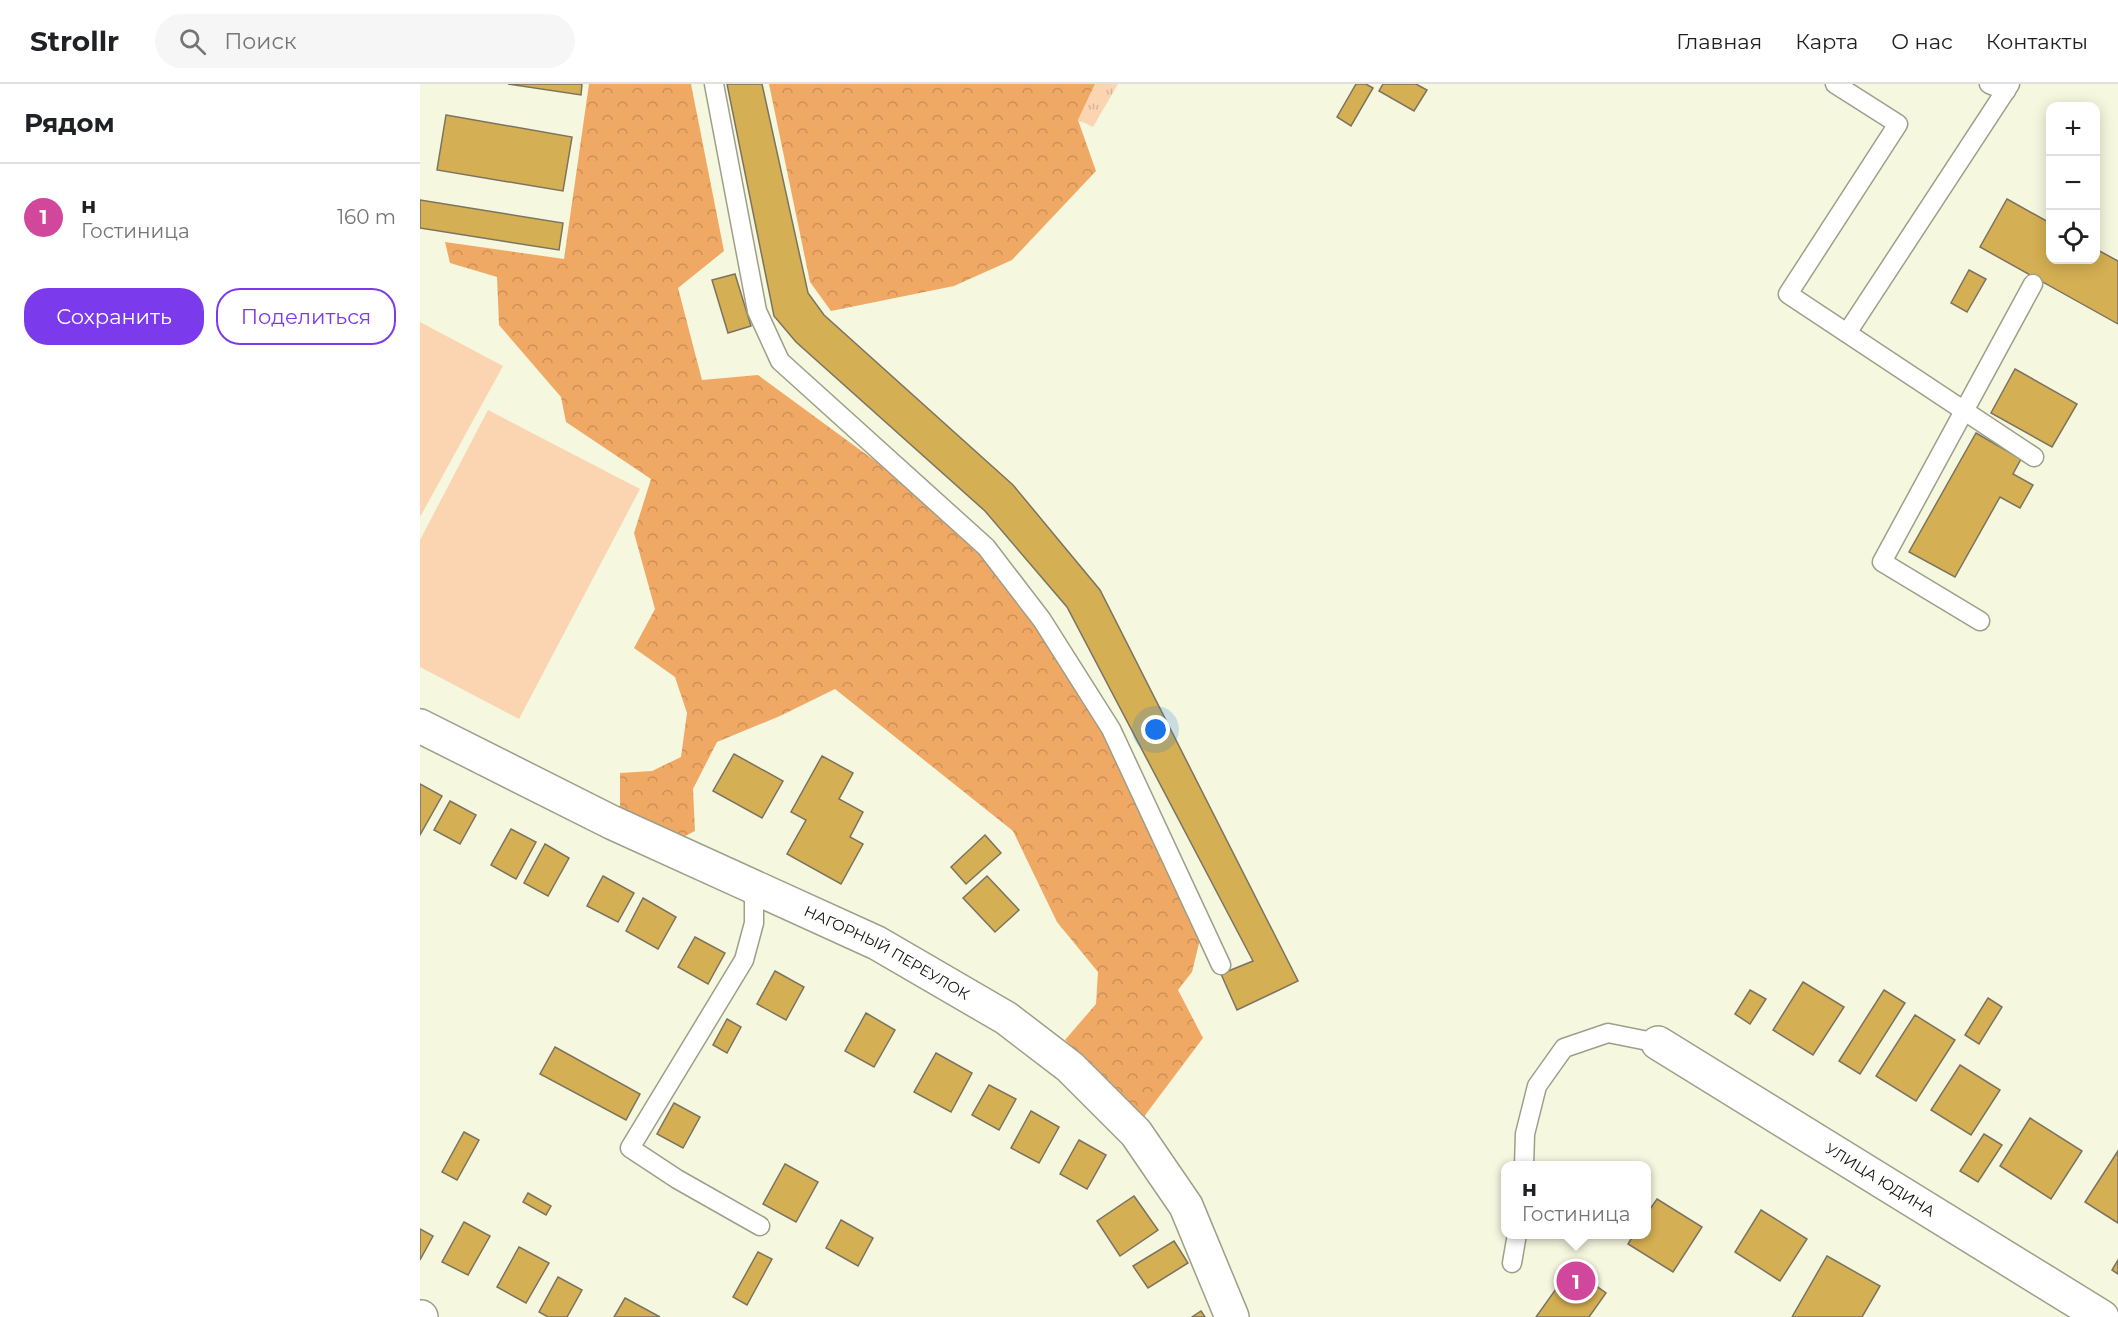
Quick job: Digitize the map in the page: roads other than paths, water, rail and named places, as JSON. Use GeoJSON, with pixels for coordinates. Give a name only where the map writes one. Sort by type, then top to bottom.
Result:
{"type":"FeatureCollection","features":[{"type":"Feature","properties":{"kind":"street","name":"НАГОРНЫЙ ПЕРЕУЛОК"},"geometry":{"type":"LineString","coordinates":[[420,726],[611,822],[877,943],[1006,1018],[1070,1067],[1136,1133],[1186,1206],[1232,1317]]}},
{"type":"Feature","properties":{"kind":"street","name":"УЛИЦА ЮДИНА"},"geometry":{"type":"LineString","coordinates":[[1658,1043],[2102,1317]]}},
{"type":"Feature","properties":{"kind":"lane"},"geometry":{"type":"LineString","coordinates":[[714,84],[757,311],[780,361],[986,547],[1042,621],[1111,729],[1221,965]]}},
{"type":"Feature","properties":{"kind":"lane"},"geometry":{"type":"LineString","coordinates":[[1835,84],[1898,124],[1788,294],[2034,457]]}},
{"type":"Feature","properties":{"kind":"lane"},"geometry":{"type":"LineString","coordinates":[[1847,333],[2008,87],[1989,84]]}},
{"type":"Feature","properties":{"kind":"lane"},"geometry":{"type":"LineString","coordinates":[[1980,621],[1882,562],[2033,284]]}},
{"type":"Feature","properties":{"kind":"lane"},"geometry":{"type":"LineString","coordinates":[[754,887],[754,923],[744,960],[630,1148],[677,1179],[760,1226]]}},
{"type":"Feature","properties":{"kind":"lane"},"geometry":{"type":"LineString","coordinates":[[1524,1161],[1525,1134],[1537,1086],[1564,1048],[1608,1033],[1658,1043]]}},
{"type":"Feature","properties":{"kind":"lane"},"geometry":{"type":"LineString","coordinates":[[1512,1263],[1516,1239]]}},
{"type":"Feature","properties":{"kind":"place","name":"н"},"geometry":{"type":"Point","coordinates":[1576,1281]}}]}
